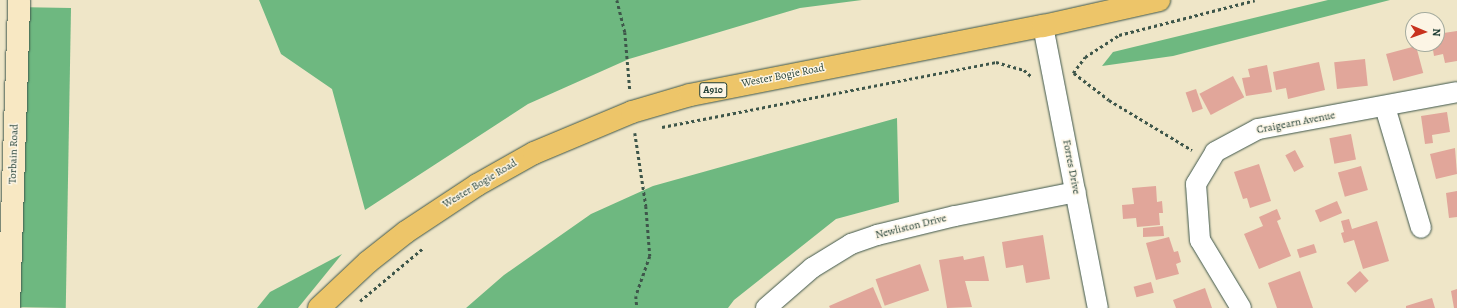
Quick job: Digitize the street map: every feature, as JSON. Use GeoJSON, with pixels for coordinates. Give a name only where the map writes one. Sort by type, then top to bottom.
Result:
{"type":"FeatureCollection","features":[{"type":"Feature","properties":{"kind":"main road","name":"Wester Bogie Road"},"geometry":{"type":"LineString","coordinates":[[319,308],[368,262],[406,232],[477,185],[534,153],[632,112],[690,95],[1043,26],[1159,0]]}},
{"type":"Feature","properties":{"kind":"street","name":"Torbain Road"},"geometry":{"type":"LineString","coordinates":[[9,308],[19,0]]}},
{"type":"Feature","properties":{"kind":"street","name":"Forres Drive"},"geometry":{"type":"LineString","coordinates":[[1043,26],[1098,308]]}},
{"type":"Feature","properties":{"kind":"street","name":"Craigearn Avenue"},"geometry":{"type":"LineString","coordinates":[[1241,308],[1200,240],[1196,184],[1215,152],[1258,129],[1385,107],[1457,92]]}},
{"type":"Feature","properties":{"kind":"street"},"geometry":{"type":"LineString","coordinates":[[1385,107],[1421,228]]}},
{"type":"Feature","properties":{"kind":"street","name":"Newliston Drive"},"geometry":{"type":"LineString","coordinates":[[766,308],[812,268],[852,244],[876,235],[1076,192]]}},
{"type":"Feature","properties":{"kind":"path"},"geometry":{"type":"LineString","coordinates":[[617,0],[625,32],[632,112],[646,206],[650,256],[636,296],[636,308]]}},
{"type":"Feature","properties":{"kind":"path"},"geometry":{"type":"LineString","coordinates":[[1074,73],[1085,57],[1118,35],[1255,0]]}},
{"type":"Feature","properties":{"kind":"path"},"geometry":{"type":"LineString","coordinates":[[658,128],[996,62],[1024,70],[1030,78],[1053,73],[1074,73],[1109,100],[1210,161]]}},
{"type":"Feature","properties":{"kind":"path"},"geometry":{"type":"LineString","coordinates":[[629,136],[643,132]]}},
{"type":"Feature","properties":{"kind":"path"},"geometry":{"type":"LineString","coordinates":[[358,303],[424,247]]}},
{"type":"Feature","properties":{"kind":"green space"},"geometry":{"type":"Polygon","coordinates":[[[259,0],[862,0],[800,8],[629,59],[528,104],[365,210],[332,89],[281,54],[259,0]]]}},
{"type":"Feature","properties":{"kind":"green space"},"geometry":{"type":"Polygon","coordinates":[[[1328,0],[1390,0],[1173,56],[1102,66],[1113,52],[1328,0]]]}},
{"type":"Feature","properties":{"kind":"green space"},"geometry":{"type":"Polygon","coordinates":[[[14,7],[71,8],[66,308],[9,307],[14,7]]]}},
{"type":"Feature","properties":{"kind":"green space"},"geometry":{"type":"Polygon","coordinates":[[[897,118],[899,202],[836,219],[734,300],[728,308],[466,308],[504,275],[591,214],[653,186],[897,118]]]}},
{"type":"Feature","properties":{"kind":"green space"},"geometry":{"type":"Polygon","coordinates":[[[342,254],[298,308],[257,308],[270,292],[342,254]]]}},
{"type":"Feature","properties":{"kind":"building"},"geometry":{"type":"Polygon","coordinates":[[[1457,31],[1457,61],[1445,63],[1443,54],[1434,56],[1433,52],[1445,52],[1445,33],[1457,31]]]}},
{"type":"Feature","properties":{"kind":"building"},"geometry":{"type":"Polygon","coordinates":[[[1405,49],[1405,52],[1418,52],[1423,73],[1393,81],[1386,54],[1405,49]]]}},
{"type":"Feature","properties":{"kind":"building"},"geometry":{"type":"Polygon","coordinates":[[[1365,59],[1368,86],[1337,89],[1334,62],[1365,59]]]}},
{"type":"Feature","properties":{"kind":"building"},"geometry":{"type":"Polygon","coordinates":[[[1319,62],[1325,90],[1288,99],[1286,88],[1276,90],[1273,72],[1319,62]]]}},
{"type":"Feature","properties":{"kind":"building"},"geometry":{"type":"Polygon","coordinates":[[[1267,65],[1272,92],[1246,96],[1242,78],[1250,77],[1248,69],[1267,65]]]}},
{"type":"Feature","properties":{"kind":"building"},"geometry":{"type":"Polygon","coordinates":[[[1233,76],[1244,97],[1211,115],[1199,94],[1233,76]]]}},
{"type":"Feature","properties":{"kind":"building"},"geometry":{"type":"Polygon","coordinates":[[[1196,89],[1203,109],[1192,112],[1186,93],[1196,89]]]}},
{"type":"Feature","properties":{"kind":"building"},"geometry":{"type":"Polygon","coordinates":[[[1447,112],[1450,132],[1432,135],[1433,143],[1425,144],[1421,116],[1447,112]]]}},
{"type":"Feature","properties":{"kind":"building"},"geometry":{"type":"Polygon","coordinates":[[[1351,134],[1356,160],[1334,164],[1329,138],[1351,134]]]}},
{"type":"Feature","properties":{"kind":"building"},"geometry":{"type":"Polygon","coordinates":[[[1455,148],[1457,174],[1436,179],[1430,154],[1455,148]]]}},
{"type":"Feature","properties":{"kind":"building"},"geometry":{"type":"Polygon","coordinates":[[[1295,150],[1304,167],[1294,172],[1285,155],[1295,150]]]}},
{"type":"Feature","properties":{"kind":"building"},"geometry":{"type":"Polygon","coordinates":[[[1259,164],[1271,201],[1250,208],[1247,198],[1243,199],[1234,172],[1259,164]]]}},
{"type":"Feature","properties":{"kind":"building"},"geometry":{"type":"Polygon","coordinates":[[[1361,166],[1368,190],[1345,197],[1338,173],[1361,166]]]}},
{"type":"Feature","properties":{"kind":"building"},"geometry":{"type":"Polygon","coordinates":[[[1156,186],[1157,202],[1162,201],[1163,213],[1159,213],[1160,225],[1137,227],[1136,218],[1123,219],[1122,205],[1134,204],[1132,188],[1156,186]]]}},
{"type":"Feature","properties":{"kind":"building"},"geometry":{"type":"Polygon","coordinates":[[[1457,191],[1457,217],[1449,218],[1446,193],[1457,191]]]}},
{"type":"Feature","properties":{"kind":"building"},"geometry":{"type":"Polygon","coordinates":[[[1337,201],[1342,213],[1320,222],[1315,210],[1337,201]]]}},
{"type":"Feature","properties":{"kind":"building"},"geometry":{"type":"Polygon","coordinates":[[[1277,209],[1281,219],[1277,221],[1291,256],[1259,269],[1244,234],[1263,226],[1259,217],[1277,209]]]}},
{"type":"Feature","properties":{"kind":"building"},"geometry":{"type":"Polygon","coordinates":[[[1349,219],[1352,229],[1377,221],[1389,261],[1363,269],[1354,240],[1344,243],[1341,233],[1344,232],[1341,221],[1349,219]]]}},
{"type":"Feature","properties":{"kind":"building"},"geometry":{"type":"Polygon","coordinates":[[[1163,226],[1164,236],[1143,237],[1143,228],[1163,226]]]}},
{"type":"Feature","properties":{"kind":"building"},"geometry":{"type":"Polygon","coordinates":[[[1043,235],[1050,279],[1026,283],[1023,265],[1006,268],[1002,242],[1043,235]]]}},
{"type":"Feature","properties":{"kind":"building"},"geometry":{"type":"Polygon","coordinates":[[[1169,237],[1174,252],[1178,251],[1181,262],[1176,264],[1179,274],[1156,280],[1146,243],[1169,237]]]}},
{"type":"Feature","properties":{"kind":"building"},"geometry":{"type":"Polygon","coordinates":[[[1314,244],[1317,253],[1300,258],[1297,250],[1314,244]]]}},
{"type":"Feature","properties":{"kind":"building"},"geometry":{"type":"Polygon","coordinates":[[[963,256],[964,260],[984,256],[989,281],[965,281],[972,307],[947,308],[939,260],[963,256]]]}},
{"type":"Feature","properties":{"kind":"building"},"geometry":{"type":"Polygon","coordinates":[[[920,264],[929,290],[885,306],[876,279],[920,264]]]}},
{"type":"Feature","properties":{"kind":"building"},"geometry":{"type":"Polygon","coordinates":[[[1300,271],[1313,308],[1277,308],[1268,283],[1300,271]]]}},
{"type":"Feature","properties":{"kind":"building"},"geometry":{"type":"Polygon","coordinates":[[[1360,271],[1369,281],[1355,293],[1347,283],[1360,271]]]}},
{"type":"Feature","properties":{"kind":"building"},"geometry":{"type":"Polygon","coordinates":[[[1151,282],[1154,293],[1136,297],[1134,287],[1151,282]]]}},
{"type":"Feature","properties":{"kind":"building"},"geometry":{"type":"Polygon","coordinates":[[[873,287],[882,308],[830,308],[829,306],[873,287]]]}},
{"type":"Feature","properties":{"kind":"building"},"geometry":{"type":"Polygon","coordinates":[[[1205,288],[1212,308],[1176,308],[1173,300],[1205,288]]]}},
{"type":"Feature","properties":{"kind":"building"},"geometry":{"type":"Polygon","coordinates":[[[1457,289],[1457,308],[1454,308],[1451,291],[1457,289]]]}},
{"type":"Feature","properties":{"kind":"building"},"geometry":{"type":"Polygon","coordinates":[[[1432,298],[1435,308],[1406,308],[1406,306],[1432,298]]]}}]}
